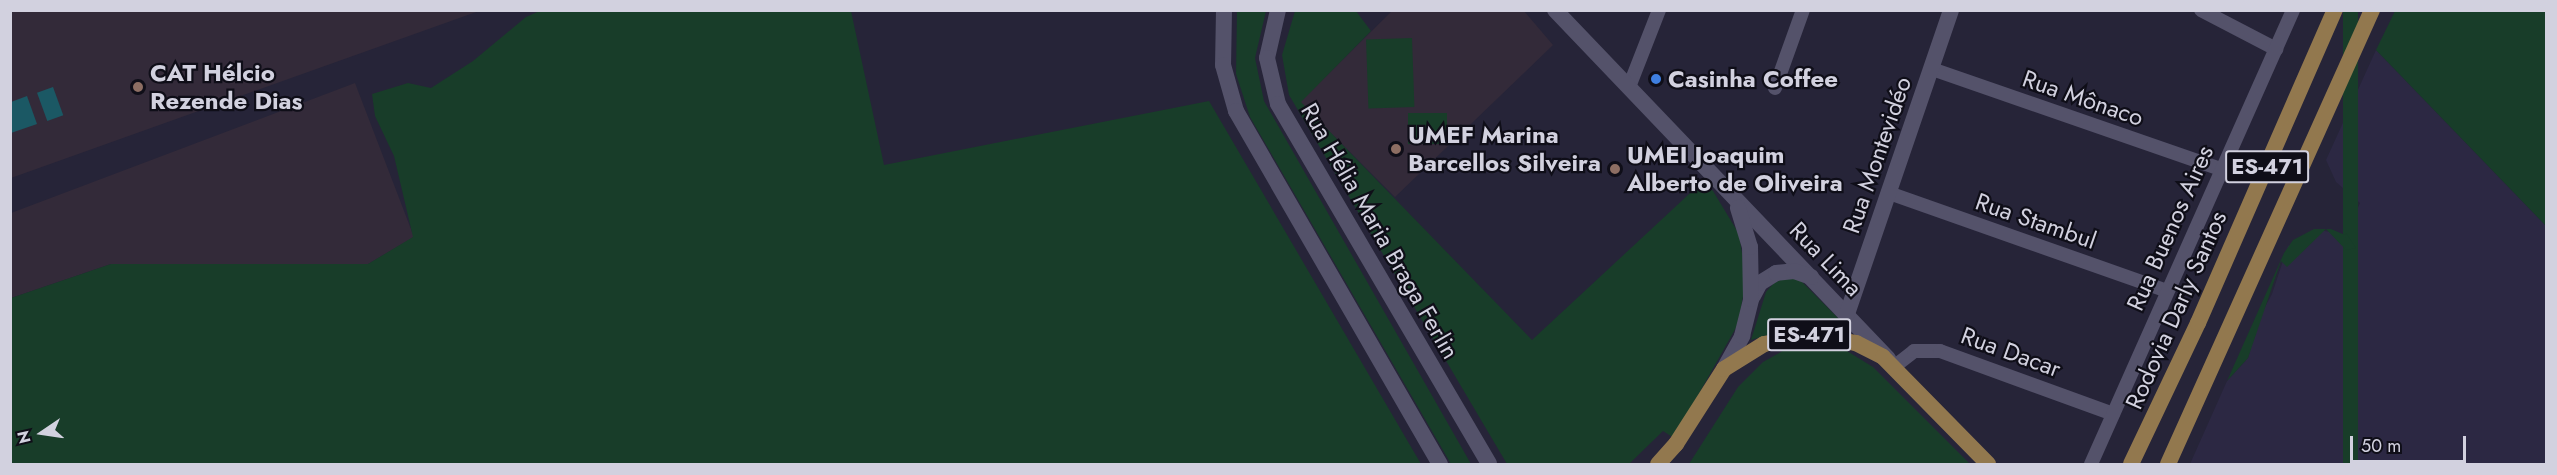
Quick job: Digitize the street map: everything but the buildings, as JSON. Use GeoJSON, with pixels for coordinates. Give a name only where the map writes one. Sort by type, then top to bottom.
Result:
{"type":"FeatureCollection","features":[{"type":"Feature","properties":{"kind":"main road","name":"Rodovia Darly Santos"},"geometry":{"type":"LineString","coordinates":[[2131,465],[2198,323],[2335,10]]}},
{"type":"Feature","properties":{"kind":"main road","name":"ES-471"},"geometry":{"type":"LineString","coordinates":[[2168,465],[2372,10]]}},
{"type":"Feature","properties":{"kind":"main road","name":"ES-471"},"geometry":{"type":"LineString","coordinates":[[1658,465],[1676,444],[1724,369],[1764,344],[1811,335],[1856,343],[1895,366]]}},
{"type":"Feature","properties":{"kind":"main road","name":"Rua Lima"},"geometry":{"type":"LineString","coordinates":[[1895,366],[1988,465]]}},
{"type":"Feature","properties":{"kind":"street"},"geometry":{"type":"LineString","coordinates":[[1224,10],[1223,65],[1236,111],[1440,465]]}},
{"type":"Feature","properties":{"kind":"street","name":"Rua Hélia Maria Braga Ferlin"},"geometry":{"type":"LineString","coordinates":[[1278,10],[1267,58],[1278,104],[1489,465]]}},
{"type":"Feature","properties":{"kind":"street","name":"Rua Lima"},"geometry":{"type":"LineString","coordinates":[[1555,10],[1733,200],[1812,277],[1895,366]]}},
{"type":"Feature","properties":{"kind":"street"},"geometry":{"type":"LineString","coordinates":[[1629,87],[1659,10]]}},
{"type":"Feature","properties":{"kind":"street"},"geometry":{"type":"LineString","coordinates":[[1775,88],[1803,10]]}},
{"type":"Feature","properties":{"kind":"street","name":"Rua Montevidéo"},"geometry":{"type":"LineString","coordinates":[[1847,314],[1951,10]]}},
{"type":"Feature","properties":{"kind":"street"},"geometry":{"type":"LineString","coordinates":[[2201,10],[2276,49]]}},
{"type":"Feature","properties":{"kind":"street","name":"Rua Buenos Aires"},"geometry":{"type":"LineString","coordinates":[[2091,465],[2220,169],[2293,10]]}},
{"type":"Feature","properties":{"kind":"street","name":"Rua Mônaco"},"geometry":{"type":"LineString","coordinates":[[1932,69],[2220,169]]}},
{"type":"Feature","properties":{"kind":"street","name":"Rua Stambul"},"geometry":{"type":"LineString","coordinates":[[1889,193],[2167,291]]}},
{"type":"Feature","properties":{"kind":"street"},"geometry":{"type":"LineString","coordinates":[[1724,369],[1742,336],[1751,299],[1750,247],[1733,200]]}},
{"type":"Feature","properties":{"kind":"street"},"geometry":{"type":"LineString","coordinates":[[1751,299],[1760,283],[1776,273],[1794,271],[1812,277]]}},
{"type":"Feature","properties":{"kind":"street","name":"Rua Dacar"},"geometry":{"type":"LineString","coordinates":[[1895,366],[1914,351],[1940,351],[2114,414]]}},
{"type":"Feature","properties":{"kind":"shaded area","name":"CAT Hélcio Rezende Dias"},"geometry":{"type":"Polygon","coordinates":[[[11,10],[479,11],[11,178],[11,10]]]}},
{"type":"Feature","properties":{"kind":"shaded area"},"geometry":{"type":"Polygon","coordinates":[[[542,10],[851,11],[884,165],[1209,101],[1421,464],[11,464],[11,298],[111,264],[368,264],[413,237],[394,156],[375,116],[372,94],[408,83],[431,88],[473,61],[526,17],[542,10]]]}},
{"type":"Feature","properties":{"kind":"shaded area"},"geometry":{"type":"Polygon","coordinates":[[[1237,11],[1266,11],[1255,58],[1264,101],[1471,464],[1451,464],[1250,117],[1236,74],[1237,11]]]}},
{"type":"Feature","properties":{"kind":"shaded area"},"geometry":{"type":"Polygon","coordinates":[[[1295,11],[1356,11],[1371,31],[1301,102],[1532,340],[1702,182],[1713,191],[1739,234],[1746,280],[1738,324],[1674,438],[1663,431],[1629,464],[1507,464],[1289,95],[1282,55],[1295,11]]]}},
{"type":"Feature","properties":{"kind":"shaded area","name":"UMEF Marina Barcellos Silveira"},"geometry":{"type":"Polygon","coordinates":[[[1392,11],[1524,11],[1553,45],[1395,197],[1300,102],[1392,11]]]}},
{"type":"Feature","properties":{"kind":"shaded area"},"geometry":{"type":"Polygon","coordinates":[[[2343,11],[2358,11],[2358,464],[2343,464],[2343,11]]]}},
{"type":"Feature","properties":{"kind":"shaded area"},"geometry":{"type":"Polygon","coordinates":[[[2395,11],[2546,11],[2546,226],[2376,50],[2395,11]]]}},
{"type":"Feature","properties":{"kind":"shaded area"},"geometry":{"type":"Polygon","coordinates":[[[1412,38],[1414,107],[1368,109],[1366,40],[1412,38]]]}},
{"type":"Feature","properties":{"kind":"shaded area"},"geometry":{"type":"Polygon","coordinates":[[[2376,50],[2546,226],[2546,464],[2190,464],[2227,381],[2248,358],[2258,320],[2272,294],[2288,246],[2314,229],[2346,235],[2360,203],[2336,182],[2326,160],[2376,50]]]}},
{"type":"Feature","properties":{"kind":"shaded area"},"geometry":{"type":"Polygon","coordinates":[[[355,83],[414,237],[368,264],[111,264],[11,298],[11,213],[355,83]]]}},
{"type":"Feature","properties":{"kind":"shaded area"},"geometry":{"type":"Polygon","coordinates":[[[53,87],[63,115],[47,121],[37,93],[53,87]]]}},
{"type":"Feature","properties":{"kind":"shaded area"},"geometry":{"type":"Polygon","coordinates":[[[27,96],[37,124],[11,133],[11,102],[27,96]]]}},
{"type":"Feature","properties":{"kind":"shaded area"},"geometry":{"type":"Polygon","coordinates":[[[1408,113],[1447,113],[1447,144],[1408,144],[1408,113]]]}},
{"type":"Feature","properties":{"kind":"shaded area"},"geometry":{"type":"Polygon","coordinates":[[[2314,229],[2326,229],[2287,267],[2281,261],[2248,358],[2227,381],[2284,253],[2293,240],[2314,229]]]}},
{"type":"Feature","properties":{"kind":"shaded area"},"geometry":{"type":"Polygon","coordinates":[[[2326,229],[2345,235],[2346,233],[2356,248],[2346,250],[2326,229]]]}},
{"type":"Feature","properties":{"kind":"shaded area"},"geometry":{"type":"Polygon","coordinates":[[[1787,277],[1800,280],[1842,322],[1844,330],[1794,327],[1751,340],[1766,292],[1774,283],[1787,277]]]}},
{"type":"Feature","properties":{"kind":"shaded area"},"geometry":{"type":"Polygon","coordinates":[[[1817,344],[1847,351],[1873,367],[1970,464],[1689,464],[1738,387],[1763,362],[1786,349],[1817,344]]]}},
{"type":"Feature","properties":{"kind":"place","name":"Casinha Coffee"},"geometry":{"type":"Point","coordinates":[1656,79]}},
{"type":"Feature","properties":{"kind":"place","name":"CAT Hélcio Rezende Dias"},"geometry":{"type":"Point","coordinates":[138,87]}},
{"type":"Feature","properties":{"kind":"place","name":"UMEF Marina Barcellos Silveira"},"geometry":{"type":"Point","coordinates":[1396,149]}},
{"type":"Feature","properties":{"kind":"place","name":"UMEI Joaquim Alberto de Oliveira"},"geometry":{"type":"Point","coordinates":[1615,169]}}]}
